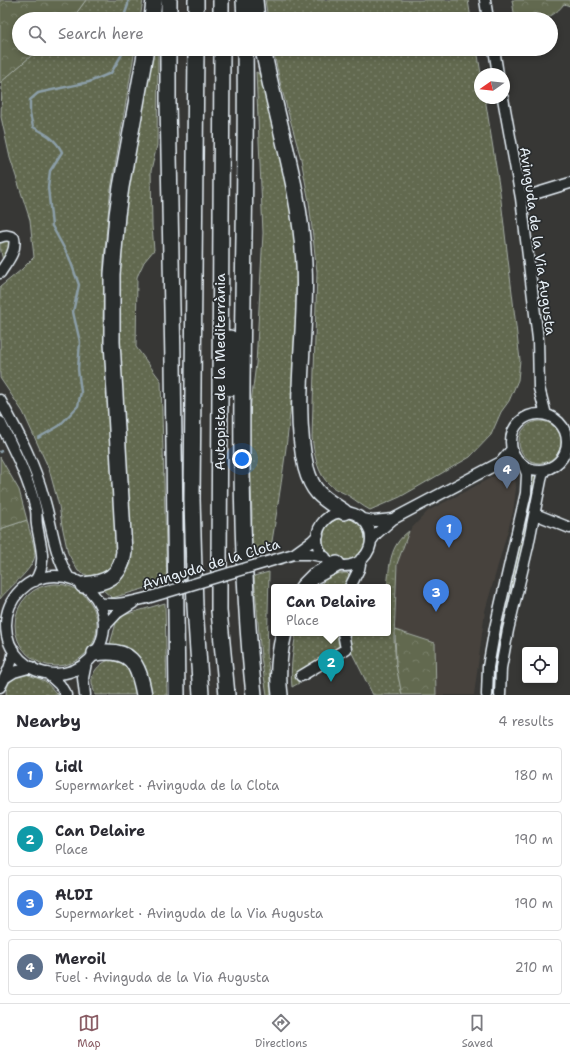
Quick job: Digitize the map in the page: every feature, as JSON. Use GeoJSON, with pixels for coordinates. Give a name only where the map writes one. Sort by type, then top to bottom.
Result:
{"type":"FeatureCollection","features":[{"type":"Feature","properties":{"kind":"highway"},"geometry":{"type":"LineString","coordinates":[[153,12],[154,0]]}},
{"type":"Feature","properties":{"kind":"highway"},"geometry":{"type":"LineString","coordinates":[[169,0],[169,12]]}},
{"type":"Feature","properties":{"kind":"highway"},"geometry":{"type":"LineString","coordinates":[[196,0],[196,12]]}},
{"type":"Feature","properties":{"kind":"highway"},"geometry":{"type":"LineString","coordinates":[[221,0],[221,12]]}},
{"type":"Feature","properties":{"kind":"highway"},"geometry":{"type":"LineString","coordinates":[[244,0],[245,12]]}},
{"type":"Feature","properties":{"kind":"highway"},"geometry":{"type":"LineString","coordinates":[[255,0],[257,12]]}},
{"type":"Feature","properties":{"kind":"highway"},"geometry":{"type":"LineString","coordinates":[[83,585],[99,583],[110,578],[119,570],[122,564],[124,552],[112,342],[112,274],[121,187],[145,56]]}},
{"type":"Feature","properties":{"kind":"highway"},"geometry":{"type":"LineString","coordinates":[[168,56],[174,422],[176,695]]}},
{"type":"Feature","properties":{"kind":"highway","name":"Autopista de la Mediterrània"},"geometry":{"type":"LineString","coordinates":[[196,56],[192,499],[194,607],[200,695]]}},
{"type":"Feature","properties":{"kind":"highway","name":"Autopista de la Mediterrània"},"geometry":{"type":"LineString","coordinates":[[222,56],[219,611],[227,695]]}},
{"type":"Feature","properties":{"kind":"highway"},"geometry":{"type":"LineString","coordinates":[[245,56],[241,434],[245,587],[254,695]]}},
{"type":"Feature","properties":{"kind":"highway"},"geometry":{"type":"LineString","coordinates":[[265,56],[297,196],[303,246],[305,288],[300,401],[304,457],[309,476],[316,490],[325,500],[344,512]]}},
{"type":"Feature","properties":{"kind":"highway"},"geometry":{"type":"LineString","coordinates":[[221,191],[230,341],[237,608],[244,695]]}},
{"type":"Feature","properties":{"kind":"highway"},"geometry":{"type":"LineString","coordinates":[[306,584],[314,576],[335,562]]}},
{"type":"Feature","properties":{"kind":"highway"},"geometry":{"type":"LineString","coordinates":[[280,695],[278,674],[283,637]]}},
{"type":"Feature","properties":{"kind":"highway"},"geometry":{"type":"LineString","coordinates":[[283,637],[282,674],[285,695]]}},
{"type":"Feature","properties":{"kind":"highway"},"geometry":{"type":"LineString","coordinates":[[90,658],[113,651],[128,657],[137,669],[144,695]]}},
{"type":"Feature","properties":{"kind":"highway"},"geometry":{"type":"LineString","coordinates":[[197,657],[197,695]]}},
{"type":"Feature","properties":{"kind":"street"},"geometry":{"type":"LineString","coordinates":[[485,0],[487,12]]}},
{"type":"Feature","properties":{"kind":"street"},"geometry":{"type":"LineString","coordinates":[[495,56],[497,68]]}},
{"type":"Feature","properties":{"kind":"street","name":"Avinguda de la Via Augusta"},"geometry":{"type":"LineString","coordinates":[[504,104],[521,198],[538,339],[539,388],[535,407],[530,416]]}},
{"type":"Feature","properties":{"kind":"street"},"geometry":{"type":"LineString","coordinates":[[521,198],[570,183]]}},
{"type":"Feature","properties":{"kind":"street"},"geometry":{"type":"LineString","coordinates":[[0,237],[5,235],[10,236],[14,238],[16,244],[13,252],[0,273]]}},
{"type":"Feature","properties":{"kind":"street","name":"Avinguda de la Via Augusta"},"geometry":{"type":"LineString","coordinates":[[539,388],[546,415]]}},
{"type":"Feature","properties":{"kind":"street"},"geometry":{"type":"LineString","coordinates":[[0,400],[13,423],[35,470],[60,560],[69,578]]}},
{"type":"Feature","properties":{"kind":"street"},"geometry":{"type":"LineString","coordinates":[[487,695],[488,667],[494,628],[526,493],[527,474],[521,463],[512,450],[511,438],[514,430],[520,422],[530,416],[539,414],[546,415],[565,424],[564,430],[569,438],[566,450],[562,458],[553,466],[545,470],[534,470],[521,463],[501,462]]}},
{"type":"Feature","properties":{"kind":"street"},"geometry":{"type":"LineString","coordinates":[[0,422],[20,463],[36,511],[36,524],[43,558],[40,573],[35,581]]}},
{"type":"Feature","properties":{"kind":"street"},"geometry":{"type":"LineString","coordinates":[[335,562],[354,564],[361,559],[369,549],[371,541],[376,534],[393,519],[501,462],[512,450]]}},
{"type":"Feature","properties":{"kind":"street"},"geometry":{"type":"LineString","coordinates":[[500,695],[501,668],[508,630],[535,514],[542,475],[545,470]]}},
{"type":"Feature","properties":{"kind":"street"},"geometry":{"type":"LineString","coordinates":[[351,584],[353,571],[335,562],[319,547],[318,535],[320,527],[328,518],[335,514],[344,512],[355,514],[363,519],[373,521],[393,519]]}},
{"type":"Feature","properties":{"kind":"street"},"geometry":{"type":"LineString","coordinates":[[535,514],[570,528]]}},
{"type":"Feature","properties":{"kind":"street"},"geometry":{"type":"LineString","coordinates":[[363,519],[368,528],[371,541]]}},
{"type":"Feature","properties":{"kind":"street","name":"Avinguda de la Clota"},"geometry":{"type":"LineString","coordinates":[[294,554],[318,535]]}},
{"type":"Feature","properties":{"kind":"street","name":"Avinguda de la Clota"},"geometry":{"type":"LineString","coordinates":[[99,603],[114,604],[136,601],[294,554],[310,554],[335,562]]}},
{"type":"Feature","properties":{"kind":"street"},"geometry":{"type":"LineString","coordinates":[[351,584],[359,569],[361,559]]}},
{"type":"Feature","properties":{"kind":"street"},"geometry":{"type":"LineString","coordinates":[[85,695],[83,678],[90,658],[102,639],[104,627],[103,614],[99,603],[93,594],[83,585],[69,578],[53,576],[35,581],[20,592],[10,607],[4,627],[14,650],[23,661],[32,668],[47,673],[75,670],[90,658]]}},
{"type":"Feature","properties":{"kind":"street","name":"Avinguda de la Clota"},"geometry":{"type":"LineString","coordinates":[[104,627],[117,613],[136,601]]}},
{"type":"Feature","properties":{"kind":"street"},"geometry":{"type":"LineString","coordinates":[[0,612],[10,607]]}},
{"type":"Feature","properties":{"kind":"street"},"geometry":{"type":"LineString","coordinates":[[300,676],[346,649],[344,636]]}},
{"type":"Feature","properties":{"kind":"street"},"geometry":{"type":"LineString","coordinates":[[0,687],[11,664],[14,650]]}},
{"type":"Feature","properties":{"kind":"street"},"geometry":{"type":"LineString","coordinates":[[6,677],[14,672],[32,668]]}},
{"type":"Feature","properties":{"kind":"street"},"geometry":{"type":"LineString","coordinates":[[47,673],[60,685],[66,695]]}},
{"type":"Feature","properties":{"kind":"shaded area"},"geometry":{"type":"Polygon","coordinates":[[[514,470],[516,488],[513,512],[485,611],[474,695],[436,695],[435,643],[395,630],[397,564],[409,531],[428,511],[504,471],[514,470]]]}},
{"type":"Feature","properties":{"kind":"green space"},"geometry":{"type":"Polygon","coordinates":[[[0,0],[86,0],[77,12],[12,12],[12,56],[31,56],[0,83],[0,0]]]}},
{"type":"Feature","properties":{"kind":"green space"},"geometry":{"type":"Polygon","coordinates":[[[86,0],[143,0],[141,12],[77,12],[86,0]]]}},
{"type":"Feature","properties":{"kind":"green space"},"geometry":{"type":"Polygon","coordinates":[[[265,0],[468,0],[470,12],[267,12],[265,0]]]}},
{"type":"Feature","properties":{"kind":"green space"},"geometry":{"type":"Polygon","coordinates":[[[512,0],[570,0],[570,6],[564,4],[556,12],[514,12],[512,0]]]}},
{"type":"Feature","properties":{"kind":"green space"},"geometry":{"type":"Polygon","coordinates":[[[31,56],[134,56],[110,195],[104,259],[103,321],[119,551],[112,569],[102,576],[92,578],[78,571],[68,553],[59,506],[49,469],[23,412],[0,378],[0,287],[34,257],[30,220],[10,158],[1,117],[2,81],[31,56]]]}},
{"type":"Feature","properties":{"kind":"green space"},"geometry":{"type":"Polygon","coordinates":[[[150,56],[158,56],[157,145],[151,171],[154,250],[144,262],[137,277],[136,347],[161,381],[167,582],[112,598],[102,589],[120,582],[131,564],[129,501],[117,312],[123,215],[150,56]]]}},
{"type":"Feature","properties":{"kind":"green space"},"geometry":{"type":"Polygon","coordinates":[[[275,56],[478,56],[480,68],[474,68],[474,104],[486,104],[500,192],[520,360],[518,380],[491,435],[470,457],[400,497],[370,510],[330,485],[322,475],[315,456],[312,437],[317,272],[309,202],[301,159],[275,56]]]}},
{"type":"Feature","properties":{"kind":"green space"},"geometry":{"type":"Polygon","coordinates":[[[256,72],[260,74],[291,212],[296,258],[296,336],[289,424],[272,541],[267,551],[251,557],[252,515],[249,419],[256,364],[263,233],[256,72]]]}},
{"type":"Feature","properties":{"kind":"green space"},"geometry":{"type":"Polygon","coordinates":[[[0,240],[9,240],[11,247],[3,261],[0,247],[0,240]]]}},
{"type":"Feature","properties":{"kind":"green space"},"geometry":{"type":"Polygon","coordinates":[[[540,421],[555,427],[561,442],[555,457],[540,463],[525,457],[519,442],[525,427],[540,421]]]}},
{"type":"Feature","properties":{"kind":"green space"},"geometry":{"type":"Polygon","coordinates":[[[0,457],[19,490],[27,520],[0,529],[0,457]]]}},
{"type":"Feature","properties":{"kind":"green space"},"geometry":{"type":"Polygon","coordinates":[[[532,474],[538,475],[528,529],[510,596],[504,627],[497,695],[491,695],[493,666],[499,629],[532,474]]]}},
{"type":"Feature","properties":{"kind":"green space"},"geometry":{"type":"Polygon","coordinates":[[[340,518],[348,518],[359,524],[365,535],[365,543],[359,554],[348,560],[340,560],[329,554],[323,543],[323,535],[329,524],[340,518]]]}},
{"type":"Feature","properties":{"kind":"green space"},"geometry":{"type":"Polygon","coordinates":[[[27,520],[35,553],[34,559],[27,571],[0,599],[0,529],[27,520]]]}},
{"type":"Feature","properties":{"kind":"green space"},"geometry":{"type":"Polygon","coordinates":[[[409,531],[397,564],[394,638],[396,665],[402,695],[373,695],[350,649],[346,636],[391,636],[391,584],[387,584],[390,563],[394,549],[402,537],[409,531]]]}},
{"type":"Feature","properties":{"kind":"green space"},"geometry":{"type":"Polygon","coordinates":[[[269,572],[267,656],[272,695],[267,695],[261,657],[254,576],[269,572]]]}},
{"type":"Feature","properties":{"kind":"green space"},"geometry":{"type":"Polygon","coordinates":[[[340,573],[347,573],[349,575],[349,580],[347,584],[321,584],[329,577],[340,573]]]}},
{"type":"Feature","properties":{"kind":"green space"},"geometry":{"type":"Polygon","coordinates":[[[56,584],[72,587],[85,596],[94,609],[97,625],[94,641],[85,654],[72,663],[56,666],[40,663],[27,654],[18,641],[15,625],[18,609],[27,596],[40,587],[56,584]]]}},
{"type":"Feature","properties":{"kind":"green space"},"geometry":{"type":"Polygon","coordinates":[[[165,603],[167,695],[153,695],[135,653],[126,647],[110,644],[116,623],[124,615],[165,603]]]}},
{"type":"Feature","properties":{"kind":"green space"},"geometry":{"type":"Polygon","coordinates":[[[395,630],[435,643],[436,695],[402,695],[396,665],[395,630]]]}},
{"type":"Feature","properties":{"kind":"green space"},"geometry":{"type":"Polygon","coordinates":[[[296,636],[339,636],[340,647],[297,678],[299,683],[292,687],[291,680],[296,636]]]}},
{"type":"Feature","properties":{"kind":"green space"},"geometry":{"type":"Polygon","coordinates":[[[110,660],[126,664],[137,695],[95,695],[92,682],[93,675],[99,666],[110,660]]]}},
{"type":"Feature","properties":{"kind":"green space"},"geometry":{"type":"Polygon","coordinates":[[[23,673],[45,681],[58,695],[6,695],[7,687],[10,681],[23,673]]]}},
{"type":"Feature","properties":{"kind":"waterway"},"geometry":{"type":"LineString","coordinates":[[126,12],[128,0]]}},
{"type":"Feature","properties":{"kind":"waterway"},"geometry":{"type":"LineString","coordinates":[[38,438],[59,426],[78,406],[81,392],[78,369],[80,342],[73,312],[79,285],[69,257],[52,226],[48,187],[50,171],[62,152],[54,140],[33,127],[30,114],[30,100],[38,93],[89,82],[111,73],[121,56]]}},
{"type":"Feature","properties":{"kind":"place","name":"Meroil"},"geometry":{"type":"Point","coordinates":[507,489]}},
{"type":"Feature","properties":{"kind":"place","name":"Lidl"},"geometry":{"type":"Point","coordinates":[449,548]}},
{"type":"Feature","properties":{"kind":"place","name":"ALDI"},"geometry":{"type":"Point","coordinates":[436,612]}},
{"type":"Feature","properties":{"kind":"place","name":"Can Delaire"},"geometry":{"type":"Point","coordinates":[331,682]}}]}
